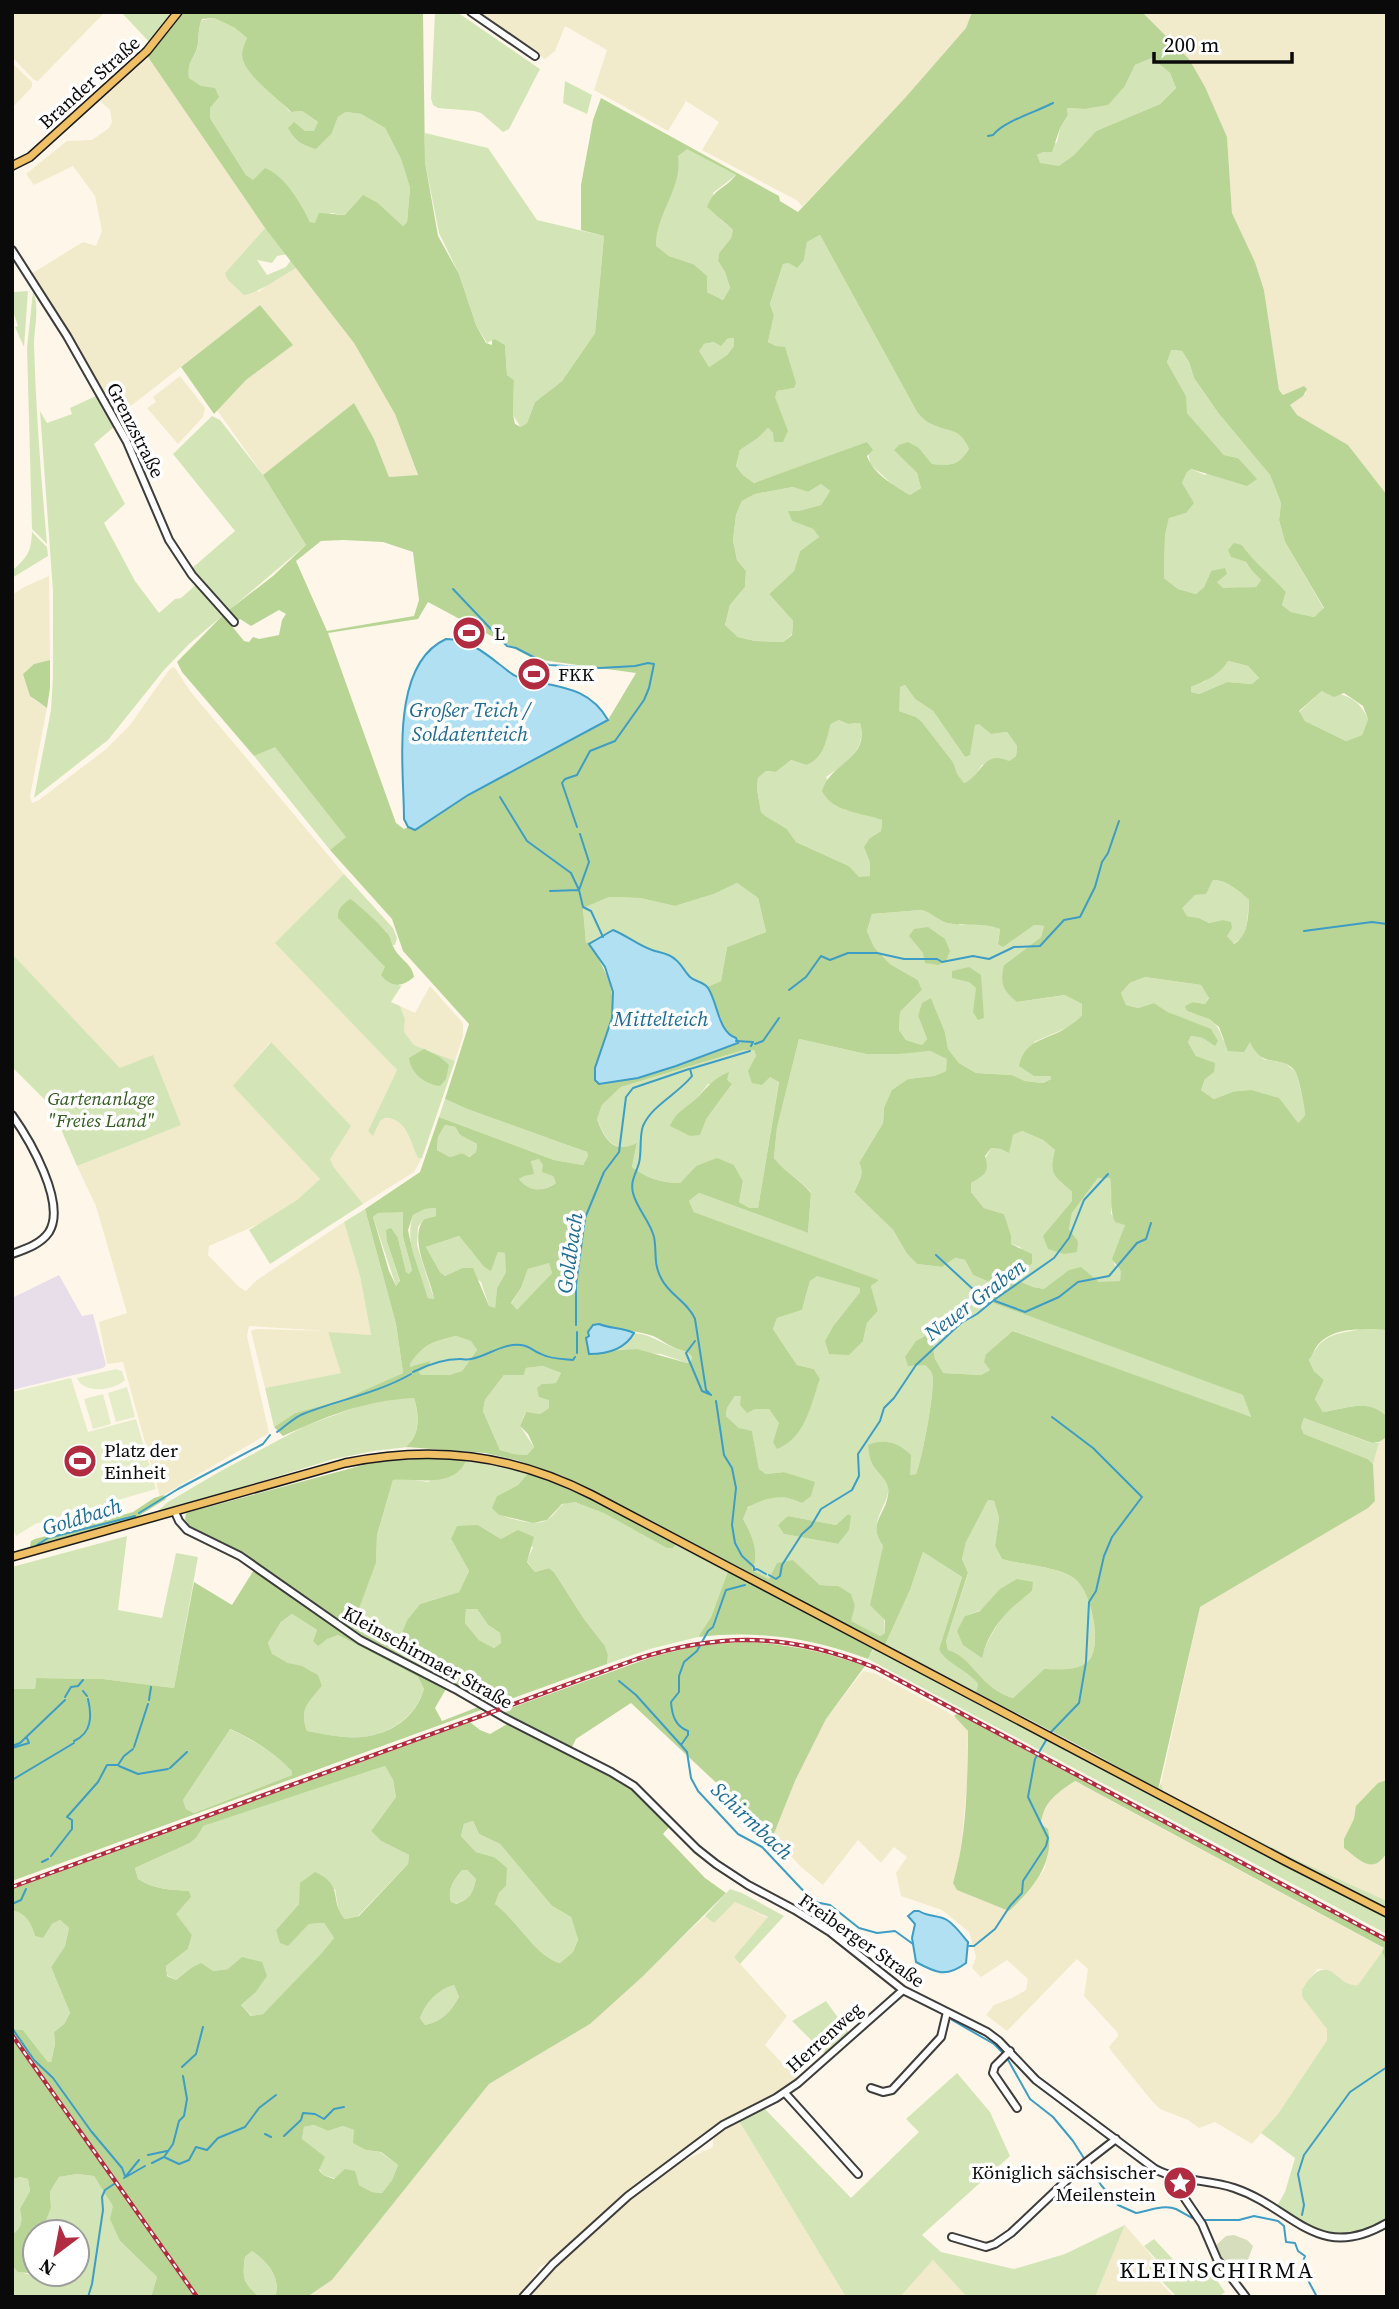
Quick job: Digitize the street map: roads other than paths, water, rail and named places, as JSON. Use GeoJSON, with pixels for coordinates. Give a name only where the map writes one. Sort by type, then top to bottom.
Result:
{"type":"FeatureCollection","features":[{"type":"Feature","properties":{"kind":"main road","name":"Brander Straße"},"geometry":{"type":"LineString","coordinates":[[12,166],[30,156],[148,51],[178,12]]}},
{"type":"Feature","properties":{"kind":"main road"},"geometry":{"type":"LineString","coordinates":[[12,1558],[345,1463],[391,1455],[460,1455],[530,1469],[592,1494],[1287,1863],[1387,1913]]}},
{"type":"Feature","properties":{"kind":"street"},"geometry":{"type":"LineString","coordinates":[[471,12],[535,56]]}},
{"type":"Feature","properties":{"kind":"street","name":"Grenzstraße"},"geometry":{"type":"LineString","coordinates":[[12,250],[67,336],[127,442],[169,540],[192,575],[233,622]]}},
{"type":"Feature","properties":{"kind":"street"},"geometry":{"type":"LineString","coordinates":[[12,1115],[42,1171],[55,1213],[51,1229],[44,1239],[12,1254]]}},
{"type":"Feature","properties":{"kind":"street","name":"Kleinschirmaer Straße"},"geometry":{"type":"LineString","coordinates":[[175,1512],[178,1521],[187,1530],[240,1556],[360,1640],[570,1750]]}},
{"type":"Feature","properties":{"kind":"street","name":"Freiberger Straße"},"geometry":{"type":"LineString","coordinates":[[570,1750],[634,1786],[716,1864],[830,1933],[902,1990],[988,2032],[1007,2054],[1037,2080],[1147,2164],[1172,2177]]}},
{"type":"Feature","properties":{"kind":"street","name":"Herrenweg"},"geometry":{"type":"LineString","coordinates":[[523,2297],[553,2264],[628,2196],[723,2125],[785,2093],[902,1990]]}},
{"type":"Feature","properties":{"kind":"street"},"geometry":{"type":"LineString","coordinates":[[871,2088],[892,2090],[942,2037],[947,2012]]}},
{"type":"Feature","properties":{"kind":"street"},"geometry":{"type":"LineString","coordinates":[[1007,2054],[995,2066],[993,2073],[1017,2108]]}},
{"type":"Feature","properties":{"kind":"street"},"geometry":{"type":"LineString","coordinates":[[785,2093],[858,2174]]}},
{"type":"Feature","properties":{"kind":"street"},"geometry":{"type":"LineString","coordinates":[[952,2238],[986,2247],[995,2244],[1086,2162],[1116,2139]]}},
{"type":"Feature","properties":{"kind":"street"},"geometry":{"type":"LineString","coordinates":[[1172,2177],[1200,2220],[1217,2259],[1246,2297]]}},
{"type":"Feature","properties":{"kind":"street"},"geometry":{"type":"LineString","coordinates":[[1172,2177],[1220,2184],[1245,2192],[1308,2230],[1325,2236],[1349,2238],[1366,2234],[1387,2223]]}},
{"type":"Feature","properties":{"kind":"water","name":"Großer Teich / Soldatenteich"},"geometry":{"type":"Polygon","coordinates":[[[446,639],[475,647],[515,676],[579,693],[590,699],[608,720],[468,795],[415,830],[408,827],[404,819],[402,746],[408,694],[415,671],[428,652],[446,639]]]}},
{"type":"Feature","properties":{"kind":"water","name":"Mittelteich"},"geometry":{"type":"Polygon","coordinates":[[[613,930],[647,948],[671,956],[690,977],[706,986],[725,1030],[736,1038],[738,1043],[638,1078],[599,1084],[595,1080],[595,1068],[612,1018],[613,992],[605,967],[589,944],[613,930]]]}},
{"type":"Feature","properties":{"kind":"water"},"geometry":{"type":"Polygon","coordinates":[[[599,1324],[634,1333],[626,1343],[615,1349],[589,1354],[586,1338],[589,1336],[588,1332],[593,1325],[599,1324]]]}},
{"type":"Feature","properties":{"kind":"water"},"geometry":{"type":"Polygon","coordinates":[[[914,1911],[944,1918],[956,1927],[968,1942],[966,1963],[953,1971],[941,1972],[916,1962],[912,1938],[915,1924],[908,1916],[914,1911]]]}},
{"type":"Feature","properties":{"kind":"waterway"},"geometry":{"type":"LineString","coordinates":[[988,136],[1012,121],[1053,103]]}},
{"type":"Feature","properties":{"kind":"waterway"},"geometry":{"type":"LineString","coordinates":[[453,589],[507,646],[549,665],[600,668],[654,664],[644,700],[615,741],[590,751],[577,775],[565,779],[562,783],[577,827]]}},
{"type":"Feature","properties":{"kind":"waterway","name":"Schirmbach"},"geometry":{"type":"LineString","coordinates":[[500,797],[527,841],[571,873],[583,907],[591,911],[603,937]]}},
{"type":"Feature","properties":{"kind":"waterway"},"geometry":{"type":"LineString","coordinates":[[789,990],[806,977],[821,956],[830,960],[848,953],[877,953],[904,959],[937,959],[942,962],[973,956],[989,959],[1014,947],[1040,946],[1064,920],[1080,917],[1095,887],[1119,821]]}},
{"type":"Feature","properties":{"kind":"waterway"},"geometry":{"type":"LineString","coordinates":[[550,891],[579,890],[589,862],[580,834]]}},
{"type":"Feature","properties":{"kind":"waterway"},"geometry":{"type":"LineString","coordinates":[[1304,931],[1372,922],[1387,924]]}},
{"type":"Feature","properties":{"kind":"waterway"},"geometry":{"type":"LineString","coordinates":[[755,1044],[763,1041],[779,1018]]}},
{"type":"Feature","properties":{"kind":"waterway","name":"Schirmbach"},"geometry":{"type":"LineString","coordinates":[[736,1041],[753,1042],[751,1046]]}},
{"type":"Feature","properties":{"kind":"waterway","name":"Schirmbach"},"geometry":{"type":"LineString","coordinates":[[711,1395],[706,1390],[695,1319],[661,1278],[656,1262],[654,1237],[635,1199],[632,1185],[640,1158],[643,1126],[652,1112],[692,1076],[690,1069],[750,1051]]}},
{"type":"Feature","properties":{"kind":"waterway","name":"Goldbach"},"geometry":{"type":"LineString","coordinates":[[576,1325],[576,1285],[585,1218],[604,1172],[619,1152],[626,1097],[633,1088],[689,1069]]}},
{"type":"Feature","properties":{"kind":"waterway","name":"Neuer Graben"},"geometry":{"type":"LineString","coordinates":[[769,1575],[776,1579],[780,1576],[782,1565],[821,1509],[852,1490],[859,1476],[858,1454],[880,1421],[884,1408],[916,1365],[961,1323],[1054,1258],[1069,1238],[1084,1200],[1108,1174]]}},
{"type":"Feature","properties":{"kind":"waterway"},"geometry":{"type":"LineString","coordinates":[[995,1301],[1025,1312],[1059,1297],[1078,1282],[1109,1276],[1137,1243],[1146,1239],[1151,1223]]}},
{"type":"Feature","properties":{"kind":"waterway"},"geometry":{"type":"LineString","coordinates":[[936,1255],[989,1304]]}},
{"type":"Feature","properties":{"kind":"waterway","name":"Goldbach"},"geometry":{"type":"LineString","coordinates":[[577,1332],[577,1353]]}},
{"type":"Feature","properties":{"kind":"waterway"},"geometry":{"type":"LineString","coordinates":[[695,1341],[686,1353],[702,1391],[709,1394]]}},
{"type":"Feature","properties":{"kind":"waterway","name":"Goldbach"},"geometry":{"type":"LineString","coordinates":[[413,1372],[436,1363],[471,1359],[514,1345],[527,1346],[552,1358],[573,1360],[575,1357]]}},
{"type":"Feature","properties":{"kind":"waterway","name":"Goldbach"},"geometry":{"type":"LineString","coordinates":[[277,1432],[303,1414],[385,1386],[411,1374]]}},
{"type":"Feature","properties":{"kind":"waterway","name":"Schirmbach"},"geometry":{"type":"LineString","coordinates":[[716,1401],[724,1455],[732,1468],[736,1488],[732,1525],[735,1543],[754,1570],[766,1574]]}},
{"type":"Feature","properties":{"kind":"waterway"},"geometry":{"type":"LineString","coordinates":[[1051,1732],[1079,1703],[1086,1662],[1089,1602],[1096,1591],[1104,1556],[1112,1537],[1142,1497],[1093,1448],[1052,1417]]}},
{"type":"Feature","properties":{"kind":"waterway","name":"Goldbach"},"geometry":{"type":"LineString","coordinates":[[139,1513],[263,1444],[270,1435]]}},
{"type":"Feature","properties":{"kind":"waterway","name":"Goldbach"},"geometry":{"type":"LineString","coordinates":[[37,1545],[48,1538],[135,1516]]}},
{"type":"Feature","properties":{"kind":"waterway","name":"Schirmbach"},"geometry":{"type":"LineString","coordinates":[[745,1585],[726,1590],[713,1627],[697,1651],[684,1662],[679,1676],[679,1692],[671,1702],[672,1711],[677,1723],[688,1731],[681,1745],[687,1752],[691,1778],[698,1791],[738,1834],[762,1847],[812,1900]]}},
{"type":"Feature","properties":{"kind":"waterway"},"geometry":{"type":"LineString","coordinates":[[65,1697],[71,1687],[78,1686],[83,1680]]}},
{"type":"Feature","properties":{"kind":"waterway"},"geometry":{"type":"LineString","coordinates":[[619,1681],[636,1695],[681,1745]]}},
{"type":"Feature","properties":{"kind":"waterway"},"geometry":{"type":"LineString","coordinates":[[149,1700],[151,1687]]}},
{"type":"Feature","properties":{"kind":"waterway"},"geometry":{"type":"LineString","coordinates":[[83,1691],[87,1696]]}},
{"type":"Feature","properties":{"kind":"waterway"},"geometry":{"type":"LineString","coordinates":[[74,1741],[87,1729],[90,1712],[88,1699]]}},
{"type":"Feature","properties":{"kind":"waterway"},"geometry":{"type":"LineString","coordinates":[[12,1746],[20,1743],[65,1700]]}},
{"type":"Feature","properties":{"kind":"waterway"},"geometry":{"type":"LineString","coordinates":[[134,1747],[148,1704]]}},
{"type":"Feature","properties":{"kind":"waterway"},"geometry":{"type":"LineString","coordinates":[[969,1946],[974,1946],[995,1929],[1022,1893],[1023,1881],[1046,1846],[1048,1838],[1028,1797],[1035,1759],[1048,1737]]}},
{"type":"Feature","properties":{"kind":"waterway"},"geometry":{"type":"LineString","coordinates":[[12,1748],[29,1743],[27,1738]]}},
{"type":"Feature","properties":{"kind":"waterway"},"geometry":{"type":"LineString","coordinates":[[12,1780],[74,1743]]}},
{"type":"Feature","properties":{"kind":"waterway"},"geometry":{"type":"LineString","coordinates":[[51,1856],[72,1829],[72,1820],[67,1817],[98,1782],[107,1765],[118,1765],[133,1749]]}},
{"type":"Feature","properties":{"kind":"waterway"},"geometry":{"type":"LineString","coordinates":[[170,1768],[187,1752]]}},
{"type":"Feature","properties":{"kind":"waterway"},"geometry":{"type":"LineString","coordinates":[[119,1766],[138,1774],[168,1769]]}},
{"type":"Feature","properties":{"kind":"waterway"},"geometry":{"type":"LineString","coordinates":[[42,1862],[48,1859]]}},
{"type":"Feature","properties":{"kind":"waterway"},"geometry":{"type":"LineString","coordinates":[[12,1904],[21,1900],[26,1889]]}},
{"type":"Feature","properties":{"kind":"waterway","name":"Schirmbach"},"geometry":{"type":"LineString","coordinates":[[815,1902],[830,1905],[859,1928],[877,1933],[895,1931],[913,1944]]}},
{"type":"Feature","properties":{"kind":"waterway","name":"Schirmbach"},"geometry":{"type":"LineString","coordinates":[[952,2020],[994,2044],[1004,2054]]}},
{"type":"Feature","properties":{"kind":"waterway"},"geometry":{"type":"LineString","coordinates":[[182,2067],[196,2054],[203,2027]]}},
{"type":"Feature","properties":{"kind":"waterway"},"geometry":{"type":"LineString","coordinates":[[12,2028],[34,2060],[53,2078],[122,2168],[125,2176]]}},
{"type":"Feature","properties":{"kind":"waterway","name":"Schirmbach"},"geometry":{"type":"LineString","coordinates":[[1007,2058],[1030,2099],[1053,2117],[1073,2141],[1101,2185],[1118,2205],[1136,2213],[1171,2208],[1197,2220]]}},
{"type":"Feature","properties":{"kind":"waterway"},"geometry":{"type":"LineString","coordinates":[[1302,2215],[1304,2205],[1298,2174],[1304,2155],[1350,2092],[1387,2067]]}},
{"type":"Feature","properties":{"kind":"waterway"},"geometry":{"type":"LineString","coordinates":[[164,2157],[173,2144],[179,2121],[184,2116],[187,2099],[183,2076]]}},
{"type":"Feature","properties":{"kind":"waterway"},"geometry":{"type":"LineString","coordinates":[[152,2163],[164,2157],[179,2164],[189,2160],[196,2147],[207,2150],[218,2138],[245,2127],[259,2108],[276,2095]]}},
{"type":"Feature","properties":{"kind":"waterway"},"geometry":{"type":"LineString","coordinates":[[284,2136],[301,2120],[303,2113],[315,2114],[324,2119],[334,2109],[344,2107]]}},
{"type":"Feature","properties":{"kind":"waterway"},"geometry":{"type":"LineString","coordinates":[[265,2134],[271,2137]]}},
{"type":"Feature","properties":{"kind":"waterway"},"geometry":{"type":"LineString","coordinates":[[148,2155],[167,2151]]}},
{"type":"Feature","properties":{"kind":"waterway"},"geometry":{"type":"LineString","coordinates":[[126,2176],[139,2160]]}},
{"type":"Feature","properties":{"kind":"waterway"},"geometry":{"type":"LineString","coordinates":[[124,2178],[145,2166]]}},
{"type":"Feature","properties":{"kind":"waterway"},"geometry":{"type":"LineString","coordinates":[[88,2297],[103,2210],[102,2197],[105,2190],[114,2184]]}},
{"type":"Feature","properties":{"kind":"waterway","name":"Schirmbach"},"geometry":{"type":"LineString","coordinates":[[1203,2220],[1239,2220],[1254,2216],[1278,2221],[1284,2226],[1286,2242],[1295,2243],[1298,2251],[1305,2256],[1301,2267],[1317,2297]]}},
{"type":"Feature","properties":{"kind":"railway"},"geometry":{"type":"LineString","coordinates":[[12,1887],[637,1659],[699,1644],[758,1640],[815,1648],[876,1668],[1387,1940]]}},
{"type":"Feature","properties":{"kind":"railway"},"geometry":{"type":"LineString","coordinates":[[12,2035],[197,2297]]}},
{"type":"Feature","properties":{"kind":"place","name":"L"},"geometry":{"type":"Point","coordinates":[469,633]}},
{"type":"Feature","properties":{"kind":"place","name":"FKK"},"geometry":{"type":"Point","coordinates":[534,674]}},
{"type":"Feature","properties":{"kind":"place","name":"Platz der Einheit"},"geometry":{"type":"Point","coordinates":[80,1461]}},
{"type":"Feature","properties":{"kind":"place","name":"Königlich sächsischer Meilenstein"},"geometry":{"type":"Point","coordinates":[1180,2183]}},
{"type":"Feature","properties":{"kind":"district","name":"KLEINSCHIRMA"},"geometry":{"type":"Point","coordinates":[1217,2270]}},
{"type":"Feature","properties":{"kind":"park label","name":"Gartenanlage \"Freies Land\""},"geometry":{"type":"Point","coordinates":[101,1109]}}]}
